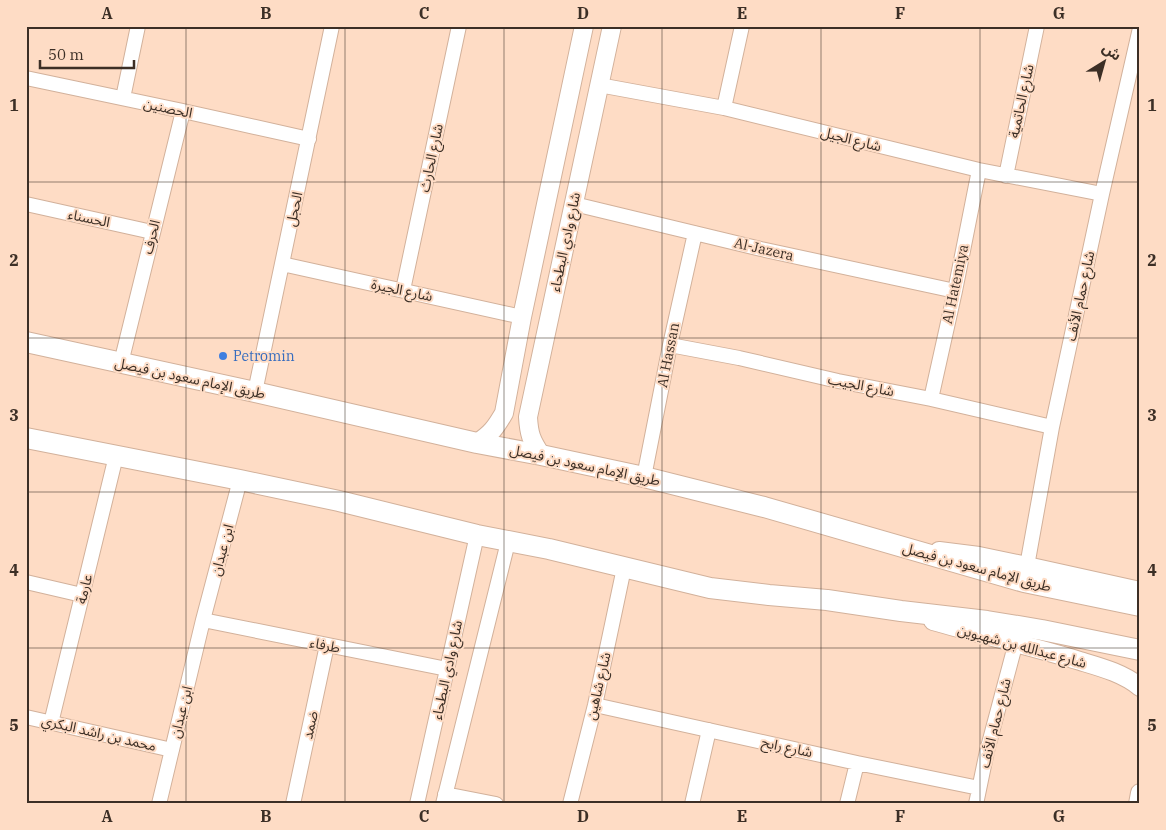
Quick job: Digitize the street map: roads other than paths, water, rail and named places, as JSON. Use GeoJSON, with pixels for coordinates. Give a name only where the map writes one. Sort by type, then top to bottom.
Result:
{"type":"FeatureCollection","features":[{"type":"Feature","properties":{"kind":"main road","name":"طريق الإمام سعود بن فيصل"},"geometry":{"type":"LineString","coordinates":[[26,342],[477,443],[644,477],[764,507],[1024,582],[1140,606]]}},
{"type":"Feature","properties":{"kind":"main road"},"geometry":{"type":"LineString","coordinates":[[26,438],[339,501],[477,536],[549,549],[710,588],[827,600],[987,621],[1140,650]]}},
{"type":"Feature","properties":{"kind":"main road"},"geometry":{"type":"LineString","coordinates":[[1057,589],[1140,615]]}},
{"type":"Feature","properties":{"kind":"main road"},"geometry":{"type":"LineString","coordinates":[[1065,635],[1099,635],[1140,642]]}},
{"type":"Feature","properties":{"kind":"street"},"geometry":{"type":"LineString","coordinates":[[123,98],[138,26]]}},
{"type":"Feature","properties":{"kind":"street","name":"الحجل"},"geometry":{"type":"LineString","coordinates":[[255,392],[332,26]]}},
{"type":"Feature","properties":{"kind":"street","name":"شارع الحارث"},"geometry":{"type":"LineString","coordinates":[[403,290],[459,26]]}},
{"type":"Feature","properties":{"kind":"street","name":"شارع وادي البطحاء"},"geometry":{"type":"LineString","coordinates":[[477,443],[496,427],[504,413],[522,317],[584,26]]}},
{"type":"Feature","properties":{"kind":"street","name":"شارع وادي البطحاء"},"geometry":{"type":"LineString","coordinates":[[541,455],[528,432],[528,417],[612,26]]}},
{"type":"Feature","properties":{"kind":"street"},"geometry":{"type":"LineString","coordinates":[[724,108],[742,26]]}},
{"type":"Feature","properties":{"kind":"street","name":"شارع الحاتمية"},"geometry":{"type":"LineString","coordinates":[[1006,176],[1037,26]]}},
{"type":"Feature","properties":{"kind":"street","name":"شارع حمام الأنف"},"geometry":{"type":"LineString","coordinates":[[1027,566],[1052,427],[1140,28]]}},
{"type":"Feature","properties":{"kind":"street","name":"الحصنين"},"geometry":{"type":"LineString","coordinates":[[26,78],[309,139]]}},
{"type":"Feature","properties":{"kind":"street","name":"شارع الجيل"},"geometry":{"type":"LineString","coordinates":[[599,85],[724,108],[979,170],[1102,194]]}},
{"type":"Feature","properties":{"kind":"street","name":"الحرف"},"geometry":{"type":"LineString","coordinates":[[121,363],[182,111]]}},
{"type":"Feature","properties":{"kind":"street","name":"Al Hatemiya"},"geometry":{"type":"LineString","coordinates":[[931,399],[979,170]]}},
{"type":"Feature","properties":{"kind":"street","name":"الحسناء"},"geometry":{"type":"LineString","coordinates":[[26,204],[152,232]]}},
{"type":"Feature","properties":{"kind":"street","name":"Al-Jazera"},"geometry":{"type":"LineString","coordinates":[[574,204],[761,249],[955,291]]}},
{"type":"Feature","properties":{"kind":"street","name":"Al Hassan"},"geometry":{"type":"LineString","coordinates":[[644,477],[670,345],[695,233]]}},
{"type":"Feature","properties":{"kind":"street","name":"شارع الجيرة"},"geometry":{"type":"LineString","coordinates":[[282,264],[522,317]]}},
{"type":"Feature","properties":{"kind":"street","name":"شارع الجيب"},"geometry":{"type":"LineString","coordinates":[[670,345],[931,399],[1052,427]]}},
{"type":"Feature","properties":{"kind":"street","name":"عارمة"},"geometry":{"type":"LineString","coordinates":[[51,723],[116,456]]}},
{"type":"Feature","properties":{"kind":"street","name":"ابن عبدان"},"geometry":{"type":"LineString","coordinates":[[203,620],[240,480]]}},
{"type":"Feature","properties":{"kind":"street","name":"شارع وادي البطحاء"},"geometry":{"type":"LineString","coordinates":[[417,804],[477,536]]}},
{"type":"Feature","properties":{"kind":"street","name":"شارع وادي البطحاء"},"geometry":{"type":"LineString","coordinates":[[444,799],[508,542]]}},
{"type":"Feature","properties":{"kind":"street"},"geometry":{"type":"LineString","coordinates":[[888,543],[979,556],[1140,591]]}},
{"type":"Feature","properties":{"kind":"street","name":"شارع شاهين"},"geometry":{"type":"LineString","coordinates":[[570,804],[595,705],[624,568]]}},
{"type":"Feature","properties":{"kind":"street"},"geometry":{"type":"LineString","coordinates":[[26,582],[82,596]]}},
{"type":"Feature","properties":{"kind":"street","name":"شارع عبدالله بن شهيوين"},"geometry":{"type":"LineString","coordinates":[[901,611],[1104,668],[1126,677],[1140,686]]}},
{"type":"Feature","properties":{"kind":"street","name":"طرفاء"},"geometry":{"type":"LineString","coordinates":[[203,620],[447,669]]}},
{"type":"Feature","properties":{"kind":"street","name":"ابن عيدان"},"geometry":{"type":"LineString","coordinates":[[159,804],[203,620]]}},
{"type":"Feature","properties":{"kind":"street","name":"شارع حمام الأنف"},"geometry":{"type":"LineString","coordinates":[[976,804],[987,751],[1016,642]]}},
{"type":"Feature","properties":{"kind":"street","name":"ضمد"},"geometry":{"type":"LineString","coordinates":[[293,804],[328,645]]}},
{"type":"Feature","properties":{"kind":"street","name":"شارع رابح"},"geometry":{"type":"LineString","coordinates":[[595,705],[979,788]]}},
{"type":"Feature","properties":{"kind":"street","name":"محمد بن راشد البكري"},"geometry":{"type":"LineString","coordinates":[[26,717],[172,750]]}},
{"type":"Feature","properties":{"kind":"street"},"geometry":{"type":"LineString","coordinates":[[692,804],[709,730]]}},
{"type":"Feature","properties":{"kind":"street"},"geometry":{"type":"LineString","coordinates":[[847,804],[857,762]]}},
{"type":"Feature","properties":{"kind":"street"},"geometry":{"type":"LineString","coordinates":[[1138,804],[1140,793]]}},
{"type":"Feature","properties":{"kind":"street"},"geometry":{"type":"LineString","coordinates":[[444,799],[496,804]]}},
{"type":"Feature","properties":{"kind":"place","name":"Petromin"},"geometry":{"type":"Point","coordinates":[223,356]}}]}
